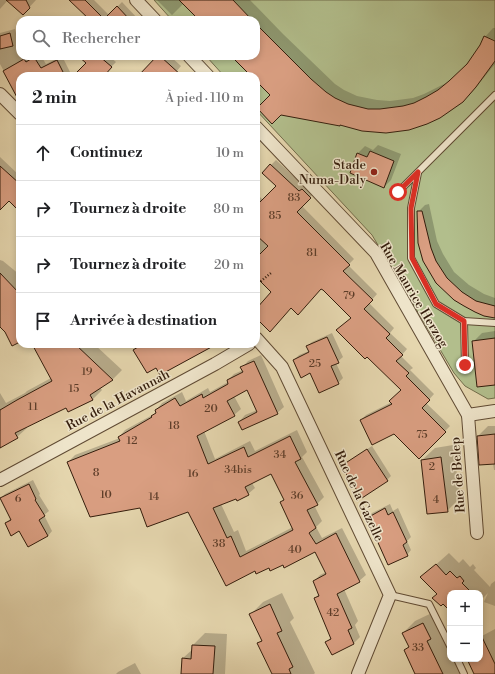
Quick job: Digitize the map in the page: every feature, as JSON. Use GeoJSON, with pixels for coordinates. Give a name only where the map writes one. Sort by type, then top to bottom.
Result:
{"type":"FeatureCollection","features":[{"type":"Feature","properties":{"kind":"street"},"geometry":{"type":"LineString","coordinates":[[136,0],[151,16]]}},
{"type":"Feature","properties":{"kind":"street"},"geometry":{"type":"LineString","coordinates":[[193,60],[204,72]]}},
{"type":"Feature","properties":{"kind":"street"},"geometry":{"type":"LineString","coordinates":[[0,94],[16,110]]}},
{"type":"Feature","properties":{"kind":"street","name":"Rue Maurice Herzog"},"geometry":{"type":"LineString","coordinates":[[260,130],[376,253],[468,415]]}},
{"type":"Feature","properties":{"kind":"street","name":"Rue de la Gazelle"},"geometry":{"type":"LineString","coordinates":[[260,345],[282,367],[390,595]]}},
{"type":"Feature","properties":{"kind":"street","name":"Rue de la Havannah"},"geometry":{"type":"LineString","coordinates":[[0,480],[215,364],[242,348]]}},
{"type":"Feature","properties":{"kind":"street"},"geometry":{"type":"LineString","coordinates":[[468,415],[495,411]]}},
{"type":"Feature","properties":{"kind":"street","name":"Rue de Belep"},"geometry":{"type":"LineString","coordinates":[[468,415],[477,533]]}},
{"type":"Feature","properties":{"kind":"street"},"geometry":{"type":"LineString","coordinates":[[358,674],[390,595]]}},
{"type":"Feature","properties":{"kind":"lane"},"geometry":{"type":"LineString","coordinates":[[398,192],[495,95]]}},
{"type":"Feature","properties":{"kind":"lane"},"geometry":{"type":"LineString","coordinates":[[418,172],[411,208],[412,258],[436,304],[464,321],[495,323]]}},
{"type":"Feature","properties":{"kind":"lane"},"geometry":{"type":"LineString","coordinates":[[464,321],[465,365]]}},
{"type":"Feature","properties":{"kind":"lane"},"geometry":{"type":"LineString","coordinates":[[390,595],[428,604],[447,640]]}},
{"type":"Feature","properties":{"kind":"lane"},"geometry":{"type":"LineString","coordinates":[[458,662],[464,674]]}},
{"type":"Feature","properties":{"kind":"path"},"geometry":{"type":"LineString","coordinates":[[260,282],[271,273]]}},
{"type":"Feature","properties":{"kind":"green space","name":"Stade Numa-Daly"},"geometry":{"type":"Polygon","coordinates":[[[154,0],[495,0],[495,398],[488,399],[465,386],[454,373],[372,235],[260,114],[260,72],[220,72],[210,60],[260,60],[260,16],[168,16],[154,0]]]}},
{"type":"Feature","properties":{"kind":"building"},"geometry":{"type":"Polygon","coordinates":[[[6,0],[26,0],[30,8],[23,15],[6,0]]]}},
{"type":"Feature","properties":{"kind":"building"},"geometry":{"type":"Polygon","coordinates":[[[69,0],[85,0],[101,16],[86,16],[69,0]]]}},
{"type":"Feature","properties":{"kind":"building"},"geometry":{"type":"Polygon","coordinates":[[[179,0],[233,0],[248,16],[195,16],[179,0]]]}},
{"type":"Feature","properties":{"kind":"building"},"geometry":{"type":"Polygon","coordinates":[[[117,6],[126,16],[107,16],[117,6]]]}},
{"type":"Feature","properties":{"kind":"building"},"geometry":{"type":"Polygon","coordinates":[[[260,28],[326,92],[348,104],[368,109],[380,109],[414,103],[438,90],[467,64],[480,45],[484,36],[495,41],[495,61],[463,102],[440,118],[427,124],[409,130],[386,133],[362,131],[340,125],[281,115],[272,124],[260,111],[260,105],[270,95],[260,85],[260,72],[247,72],[235,60],[260,60],[260,28]]]}},
{"type":"Feature","properties":{"kind":"building"},"geometry":{"type":"Polygon","coordinates":[[[10,33],[13,46],[0,49],[0,36],[10,33]]]}},
{"type":"Feature","properties":{"kind":"building"},"geometry":{"type":"Polygon","coordinates":[[[22,60],[26,62],[29,60],[36,60],[41,68],[57,60],[63,72],[16,72],[16,95],[3,71],[22,60]]]}},
{"type":"Feature","properties":{"kind":"building"},"geometry":{"type":"Polygon","coordinates":[[[83,60],[104,60],[112,67],[108,72],[77,72],[86,63],[83,60]]]}},
{"type":"Feature","properties":{"kind":"building"},"geometry":{"type":"Polygon","coordinates":[[[153,60],[164,60],[178,72],[142,72],[153,60]]]}},
{"type":"Feature","properties":{"kind":"building"},"geometry":{"type":"Polygon","coordinates":[[[370,151],[394,161],[384,188],[350,173],[357,153],[367,157],[370,151]]]}},
{"type":"Feature","properties":{"kind":"building"},"geometry":{"type":"Polygon","coordinates":[[[270,164],[299,191],[302,189],[311,198],[297,212],[350,265],[343,271],[373,300],[364,309],[390,334],[386,338],[403,355],[396,361],[409,373],[406,376],[430,400],[422,408],[446,432],[419,459],[394,434],[372,445],[360,420],[392,404],[389,401],[401,390],[367,357],[365,359],[336,330],[351,318],[323,290],[321,289],[298,315],[291,308],[270,332],[260,322],[260,304],[271,292],[260,281],[260,254],[268,246],[260,239],[260,202],[276,186],[262,173],[270,164]]]}},
{"type":"Feature","properties":{"kind":"building"},"geometry":{"type":"Polygon","coordinates":[[[0,166],[16,180],[16,208],[9,201],[0,210],[0,166]]]}},
{"type":"Feature","properties":{"kind":"building"},"geometry":{"type":"Polygon","coordinates":[[[417,211],[422,211],[431,248],[436,261],[447,278],[462,292],[476,301],[495,306],[495,318],[484,316],[464,306],[454,300],[436,283],[423,261],[418,243],[417,211]]]}},
{"type":"Feature","properties":{"kind":"building"},"geometry":{"type":"Polygon","coordinates":[[[0,273],[16,290],[16,344],[12,346],[5,332],[0,327],[0,273]]]}},
{"type":"Feature","properties":{"kind":"building"},"geometry":{"type":"Polygon","coordinates":[[[327,337],[339,363],[331,366],[339,384],[319,393],[310,373],[301,378],[293,360],[309,352],[306,346],[327,337]]]}},
{"type":"Feature","properties":{"kind":"building"},"geometry":{"type":"Polygon","coordinates":[[[495,338],[495,385],[477,387],[472,341],[495,338]]]}},
{"type":"Feature","properties":{"kind":"building"},"geometry":{"type":"Polygon","coordinates":[[[34,348],[79,348],[113,380],[90,395],[93,400],[68,412],[66,408],[15,433],[18,438],[0,448],[0,410],[52,381],[34,348]]]}},
{"type":"Feature","properties":{"kind":"building"},"geometry":{"type":"Polygon","coordinates":[[[136,348],[210,348],[160,375],[156,368],[147,373],[133,350],[136,348]]]}},
{"type":"Feature","properties":{"kind":"building"},"geometry":{"type":"Polygon","coordinates":[[[254,361],[278,414],[242,430],[238,422],[257,412],[247,390],[227,401],[235,416],[197,436],[208,464],[244,447],[248,457],[290,436],[301,459],[295,462],[318,505],[307,510],[316,528],[309,533],[316,544],[336,533],[360,582],[337,594],[352,628],[348,630],[354,644],[332,655],[325,642],[331,639],[314,598],[319,596],[313,581],[326,574],[315,552],[284,568],[283,565],[270,571],[269,568],[256,574],[255,571],[226,586],[188,512],[147,527],[140,508],[90,517],[67,462],[120,441],[118,437],[152,417],[151,416],[156,413],[155,410],[175,398],[180,406],[202,394],[203,398],[228,384],[227,380],[243,372],[240,367],[254,361]],[[271,474],[245,487],[249,495],[237,501],[236,499],[213,508],[227,538],[231,536],[240,557],[293,530],[280,502],[284,500],[271,474]]]}},
{"type":"Feature","properties":{"kind":"building"},"geometry":{"type":"Polygon","coordinates":[[[495,434],[495,464],[479,465],[477,436],[495,434]]]}},
{"type":"Feature","properties":{"kind":"building"},"geometry":{"type":"Polygon","coordinates":[[[367,449],[388,481],[362,498],[341,466],[367,449]]]}},
{"type":"Feature","properties":{"kind":"building"},"geometry":{"type":"Polygon","coordinates":[[[441,457],[448,512],[427,514],[421,460],[441,457]]]}},
{"type":"Feature","properties":{"kind":"building"},"geometry":{"type":"Polygon","coordinates":[[[29,484],[36,499],[35,500],[45,516],[39,520],[48,536],[28,547],[19,531],[11,536],[5,523],[11,520],[0,498],[29,484]]]}},
{"type":"Feature","properties":{"kind":"building"},"geometry":{"type":"Polygon","coordinates":[[[385,508],[388,515],[393,512],[407,542],[403,545],[408,556],[388,565],[367,518],[385,508]]]}},
{"type":"Feature","properties":{"kind":"building"},"geometry":{"type":"Polygon","coordinates":[[[436,564],[446,575],[450,571],[457,578],[460,576],[464,581],[462,583],[469,590],[447,590],[447,608],[443,604],[441,606],[432,598],[437,594],[420,577],[436,564]]]}},
{"type":"Feature","properties":{"kind":"building"},"geometry":{"type":"Polygon","coordinates":[[[270,604],[282,631],[277,633],[293,667],[289,669],[291,674],[272,674],[257,643],[262,641],[249,614],[270,604]]]}},
{"type":"Feature","properties":{"kind":"building"},"geometry":{"type":"Polygon","coordinates":[[[423,623],[431,639],[427,641],[443,674],[415,674],[404,650],[409,647],[402,633],[423,623]]]}},
{"type":"Feature","properties":{"kind":"building"},"geometry":{"type":"Polygon","coordinates":[[[483,639],[495,664],[495,674],[474,674],[468,662],[483,662],[483,639]]]}},
{"type":"Feature","properties":{"kind":"building"},"geometry":{"type":"Polygon","coordinates":[[[192,645],[215,646],[213,674],[181,674],[182,658],[191,659],[192,645]]]}},
{"type":"Feature","properties":{"kind":"place","name":"Stade Numa-Daly"},"geometry":{"type":"Point","coordinates":[374,172]}},
{"type":"Feature","properties":{"kind":"route"},"geometry":{"type":"LineString","coordinates":[[398,192],[418,172],[411,208],[412,258],[436,304],[464,321],[465,365]]}}]}
